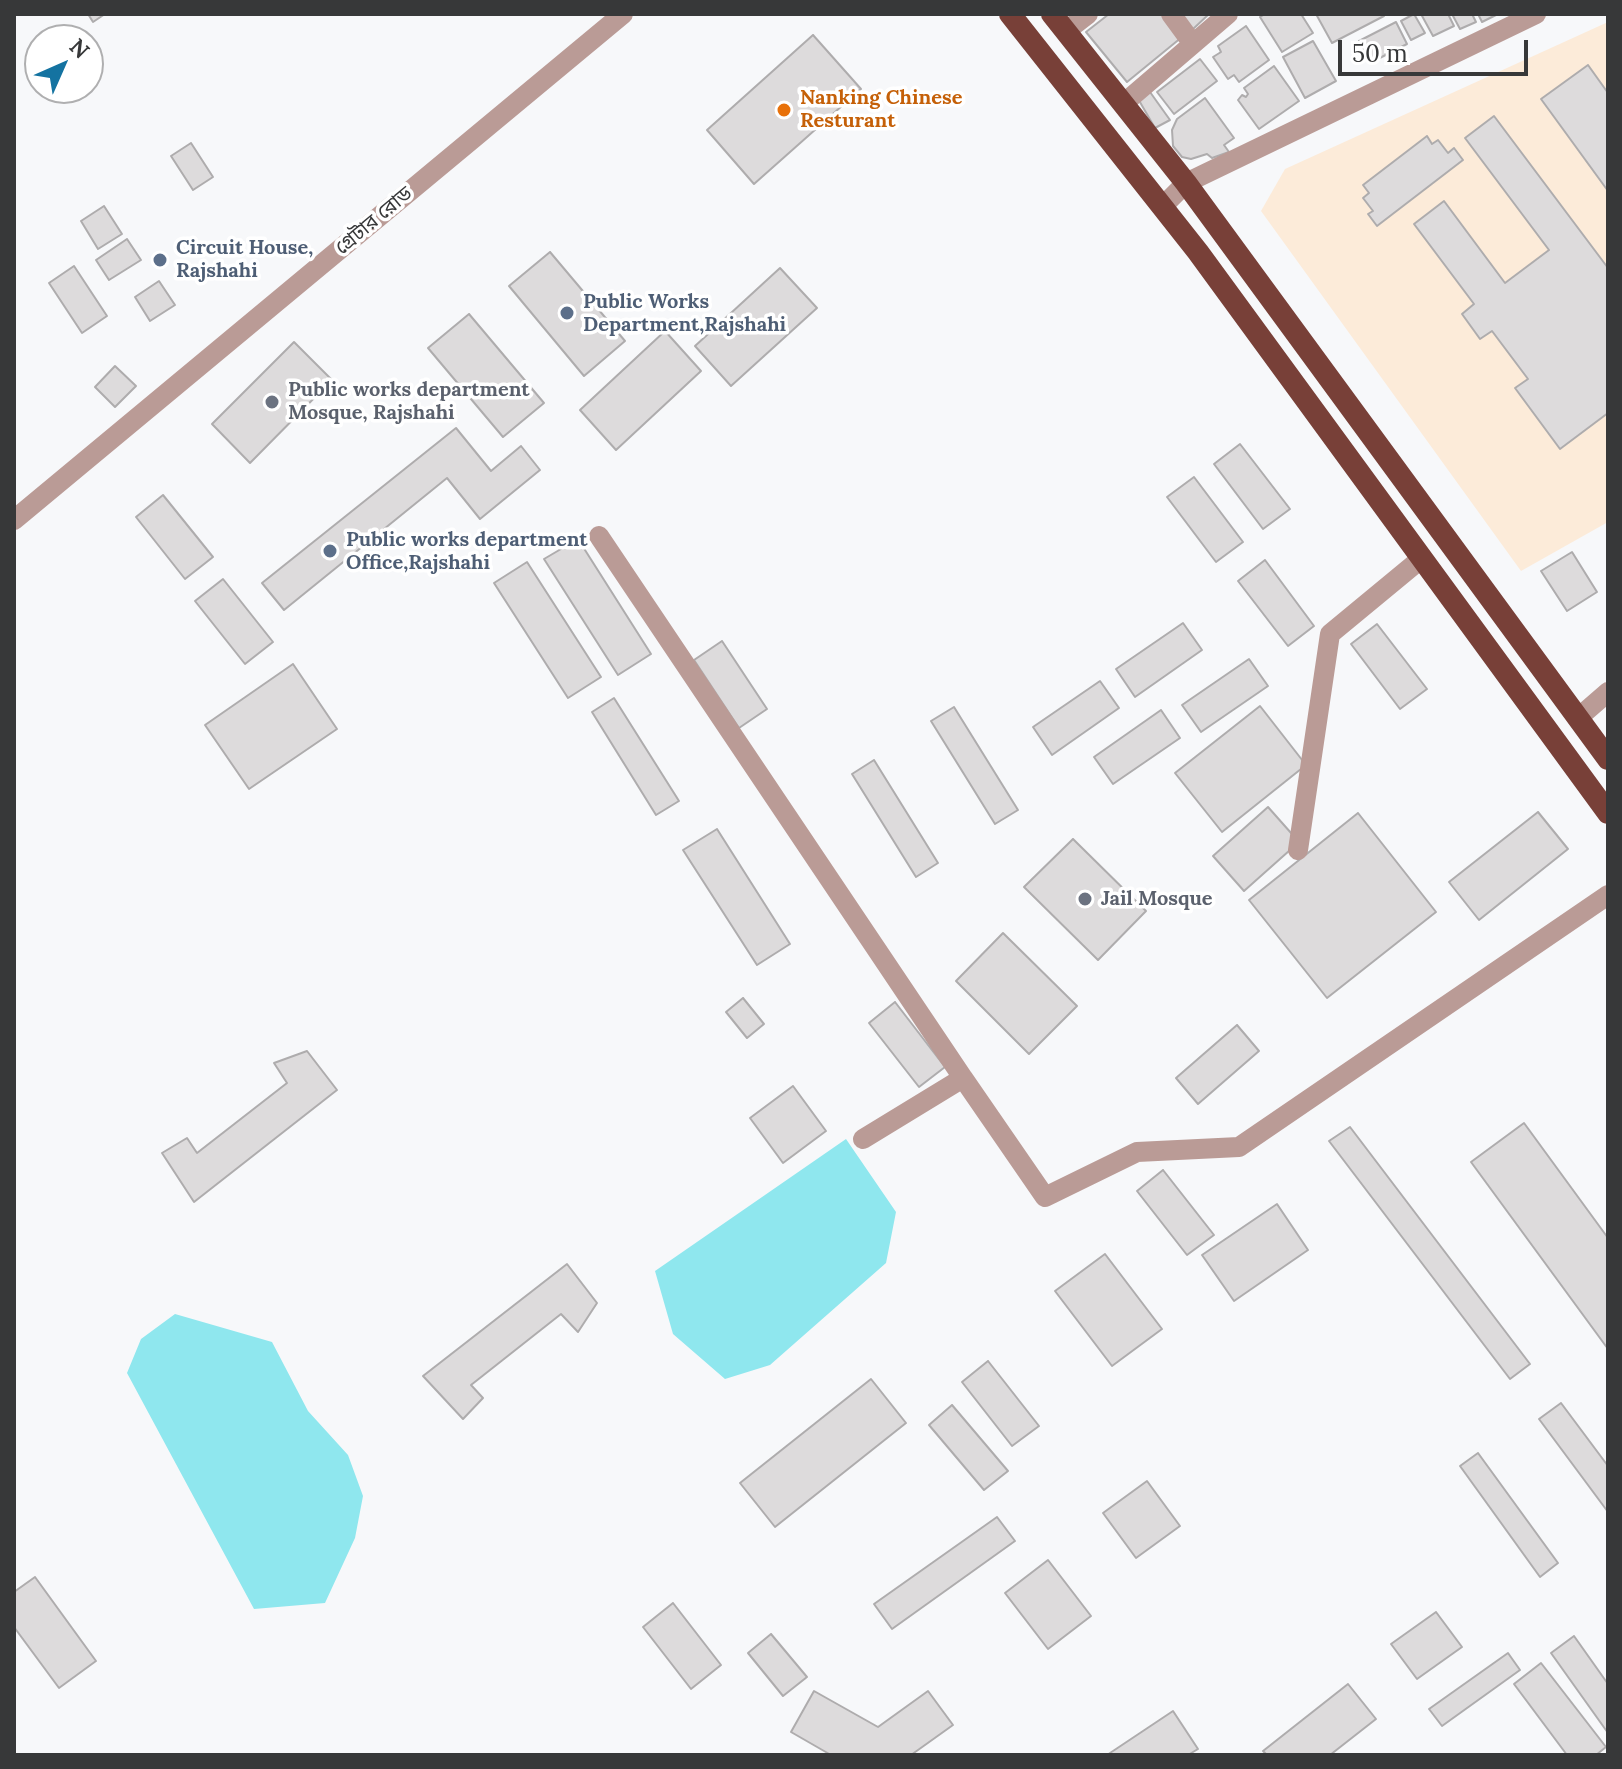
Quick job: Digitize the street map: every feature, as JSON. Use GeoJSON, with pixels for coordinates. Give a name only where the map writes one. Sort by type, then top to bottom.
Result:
{"type":"FeatureCollection","features":[{"type":"Feature","properties":{"kind":"highway"},"geometry":{"type":"LineString","coordinates":[[1010,14],[1163,206],[1608,813]]}},
{"type":"Feature","properties":{"kind":"highway"},"geometry":{"type":"LineString","coordinates":[[1059,23],[1186,183],[1608,759]]}},
{"type":"Feature","properties":{"kind":"street","name":"গ্রেটার রোড"},"geometry":{"type":"LineString","coordinates":[[14,520],[623,14]]}},
{"type":"Feature","properties":{"kind":"street"},"geometry":{"type":"LineString","coordinates":[[1059,23],[1088,14]]}},
{"type":"Feature","properties":{"kind":"street"},"geometry":{"type":"LineString","coordinates":[[1171,14],[1193,44]]}},
{"type":"Feature","properties":{"kind":"street"},"geometry":{"type":"LineString","coordinates":[[1123,104],[1228,14]]}},
{"type":"Feature","properties":{"kind":"street"},"geometry":{"type":"LineString","coordinates":[[1163,206],[1186,183],[1536,14]]}},
{"type":"Feature","properties":{"kind":"street"},"geometry":{"type":"LineString","coordinates":[[599,536],[1045,1197],[1137,1152],[1239,1147],[1608,895]]}},
{"type":"Feature","properties":{"kind":"street"},"geometry":{"type":"LineString","coordinates":[[1298,850],[1330,634],[1422,558]]}},
{"type":"Feature","properties":{"kind":"street"},"geometry":{"type":"LineString","coordinates":[[1578,718],[1608,692]]}},
{"type":"Feature","properties":{"kind":"street"},"geometry":{"type":"LineString","coordinates":[[863,1139],[963,1078]]}},
{"type":"Feature","properties":{"kind":"shaded area"},"geometry":{"type":"Polygon","coordinates":[[[1608,22],[1608,522],[1521,571],[1261,211],[1285,169],[1608,22]]]}},
{"type":"Feature","properties":{"kind":"water"},"geometry":{"type":"Polygon","coordinates":[[[846,1139],[896,1212],[886,1263],[770,1365],[725,1379],[673,1334],[655,1271],[846,1139]]]}},
{"type":"Feature","properties":{"kind":"water"},"geometry":{"type":"Polygon","coordinates":[[[175,1314],[272,1342],[308,1411],[348,1455],[363,1496],[355,1538],[325,1603],[254,1609],[127,1373],[141,1339],[175,1314]]]}},
{"type":"Feature","properties":{"kind":"building"},"geometry":{"type":"Polygon","coordinates":[[[88,14],[105,14],[93,22],[88,14]]]}},
{"type":"Feature","properties":{"kind":"building"},"geometry":{"type":"Polygon","coordinates":[[[1109,14],[1163,14],[1182,37],[1127,82],[1086,32],[1109,14]]]}},
{"type":"Feature","properties":{"kind":"building"},"geometry":{"type":"Polygon","coordinates":[[[1180,14],[1209,14],[1192,30],[1180,14]]]}},
{"type":"Feature","properties":{"kind":"building"},"geometry":{"type":"Polygon","coordinates":[[[1265,14],[1301,14],[1313,33],[1282,52],[1260,17],[1265,14]]]}},
{"type":"Feature","properties":{"kind":"building"},"geometry":{"type":"Polygon","coordinates":[[[1316,14],[1383,14],[1384,16],[1332,43],[1316,14]]]}},
{"type":"Feature","properties":{"kind":"building"},"geometry":{"type":"Polygon","coordinates":[[[1414,14],[1425,33],[1411,40],[1401,21],[1414,14]]]}},
{"type":"Feature","properties":{"kind":"building"},"geometry":{"type":"Polygon","coordinates":[[[1421,14],[1448,14],[1454,26],[1433,36],[1421,14]]]}},
{"type":"Feature","properties":{"kind":"building"},"geometry":{"type":"Polygon","coordinates":[[[1452,14],[1472,14],[1476,22],[1460,29],[1452,14]]]}},
{"type":"Feature","properties":{"kind":"building"},"geometry":{"type":"Polygon","coordinates":[[[1478,14],[1498,14],[1482,22],[1478,14]]]}},
{"type":"Feature","properties":{"kind":"building"},"geometry":{"type":"Polygon","coordinates":[[[1396,22],[1407,44],[1370,63],[1359,41],[1396,22]]]}},
{"type":"Feature","properties":{"kind":"building"},"geometry":{"type":"Polygon","coordinates":[[[1246,26],[1269,60],[1239,82],[1234,75],[1228,79],[1213,57],[1221,52],[1218,46],[1246,26]]]}},
{"type":"Feature","properties":{"kind":"building","name":"Nanking Chinese Resturant"},"geometry":{"type":"Polygon","coordinates":[[[813,35],[861,89],[754,184],[707,130],[813,35]]]}},
{"type":"Feature","properties":{"kind":"building"},"geometry":{"type":"Polygon","coordinates":[[[1313,41],[1336,81],[1305,98],[1283,57],[1313,41]]]}},
{"type":"Feature","properties":{"kind":"building"},"geometry":{"type":"Polygon","coordinates":[[[1200,59],[1217,81],[1174,114],[1157,92],[1200,59]]]}},
{"type":"Feature","properties":{"kind":"building"},"geometry":{"type":"Polygon","coordinates":[[[1588,65],[1608,93],[1608,191],[1541,99],[1588,65]]]}},
{"type":"Feature","properties":{"kind":"building"},"geometry":{"type":"Polygon","coordinates":[[[1274,66],[1299,101],[1259,129],[1238,100],[1248,94],[1244,88],[1274,66]]]}},
{"type":"Feature","properties":{"kind":"building"},"geometry":{"type":"Polygon","coordinates":[[[1150,92],[1170,120],[1155,128],[1137,97],[1150,92]]]}},
{"type":"Feature","properties":{"kind":"building"},"geometry":{"type":"Polygon","coordinates":[[[1205,98],[1234,138],[1224,145],[1229,152],[1212,158],[1207,154],[1191,159],[1182,157],[1173,146],[1172,130],[1177,119],[1205,98]]]}},
{"type":"Feature","properties":{"kind":"building"},"geometry":{"type":"Polygon","coordinates":[[[1494,116],[1608,268],[1608,413],[1560,449],[1515,388],[1528,379],[1492,331],[1480,339],[1462,314],[1474,304],[1414,224],[1444,201],[1505,283],[1549,250],[1465,138],[1494,116]]]}},
{"type":"Feature","properties":{"kind":"building"},"geometry":{"type":"Polygon","coordinates":[[[1427,136],[1432,144],[1438,140],[1448,153],[1454,148],[1463,160],[1377,226],[1368,214],[1373,211],[1363,198],[1369,193],[1363,185],[1427,136]]]}},
{"type":"Feature","properties":{"kind":"building"},"geometry":{"type":"Polygon","coordinates":[[[191,143],[213,177],[193,190],[171,156],[191,143]]]}},
{"type":"Feature","properties":{"kind":"building"},"geometry":{"type":"Polygon","coordinates":[[[104,206],[122,234],[98,249],[81,221],[104,206]]]}},
{"type":"Feature","properties":{"kind":"building"},"geometry":{"type":"Polygon","coordinates":[[[127,239],[141,260],[109,280],[96,260],[127,239]]]}},
{"type":"Feature","properties":{"kind":"building","name":"Public Works Department,Rajshahi"},"geometry":{"type":"Polygon","coordinates":[[[550,252],[625,341],[584,376],[509,286],[550,252]]]}},
{"type":"Feature","properties":{"kind":"building"},"geometry":{"type":"Polygon","coordinates":[[[74,266],[107,316],[82,333],[49,283],[74,266]]]}},
{"type":"Feature","properties":{"kind":"building"},"geometry":{"type":"Polygon","coordinates":[[[780,268],[817,308],[731,386],[695,346],[780,268]]]}},
{"type":"Feature","properties":{"kind":"building"},"geometry":{"type":"Polygon","coordinates":[[[159,281],[175,305],[150,321],[135,297],[159,281]]]}},
{"type":"Feature","properties":{"kind":"building"},"geometry":{"type":"Polygon","coordinates":[[[469,314],[544,403],[503,437],[428,348],[469,314]]]}},
{"type":"Feature","properties":{"kind":"building"},"geometry":{"type":"Polygon","coordinates":[[[665,331],[701,371],[616,450],[580,410],[665,331]]]}},
{"type":"Feature","properties":{"kind":"building","name":"Public works department Mosque, Rajshahi"},"geometry":{"type":"Polygon","coordinates":[[[294,342],[332,380],[250,463],[212,424],[294,342]]]}},
{"type":"Feature","properties":{"kind":"building"},"geometry":{"type":"Polygon","coordinates":[[[115,366],[136,386],[115,407],[95,387],[115,366]]]}},
{"type":"Feature","properties":{"kind":"building","name":"Public works department Office,Rajshahi"},"geometry":{"type":"Polygon","coordinates":[[[456,428],[491,471],[521,446],[540,470],[480,519],[447,478],[284,610],[262,583],[456,428]]]}},
{"type":"Feature","properties":{"kind":"building"},"geometry":{"type":"Polygon","coordinates":[[[1240,444],[1290,509],[1263,529],[1214,464],[1240,444]]]}},
{"type":"Feature","properties":{"kind":"building"},"geometry":{"type":"Polygon","coordinates":[[[1194,477],[1243,542],[1216,562],[1167,497],[1194,477]]]}},
{"type":"Feature","properties":{"kind":"building"},"geometry":{"type":"Polygon","coordinates":[[[163,495],[213,557],[185,579],[136,517],[163,495]]]}},
{"type":"Feature","properties":{"kind":"building"},"geometry":{"type":"Polygon","coordinates":[[[578,539],[651,654],[618,675],[544,559],[578,539]]]}},
{"type":"Feature","properties":{"kind":"building"},"geometry":{"type":"Polygon","coordinates":[[[1572,552],[1597,592],[1567,611],[1541,571],[1572,552]]]}},
{"type":"Feature","properties":{"kind":"building"},"geometry":{"type":"Polygon","coordinates":[[[1265,560],[1314,626],[1288,646],[1238,581],[1265,560]]]}},
{"type":"Feature","properties":{"kind":"building"},"geometry":{"type":"Polygon","coordinates":[[[527,562],[601,677],[568,698],[494,583],[527,562]]]}},
{"type":"Feature","properties":{"kind":"building"},"geometry":{"type":"Polygon","coordinates":[[[223,579],[273,642],[245,664],[195,601],[223,579]]]}},
{"type":"Feature","properties":{"kind":"building"},"geometry":{"type":"Polygon","coordinates":[[[1183,623],[1202,650],[1135,697],[1116,669],[1183,623]]]}},
{"type":"Feature","properties":{"kind":"building"},"geometry":{"type":"Polygon","coordinates":[[[1377,624],[1427,689],[1400,709],[1351,644],[1377,624]]]}},
{"type":"Feature","properties":{"kind":"building"},"geometry":{"type":"Polygon","coordinates":[[[722,641],[767,709],[739,728],[694,660],[722,641]]]}},
{"type":"Feature","properties":{"kind":"building"},"geometry":{"type":"Polygon","coordinates":[[[1249,659],[1268,686],[1201,732],[1182,705],[1249,659]]]}},
{"type":"Feature","properties":{"kind":"building"},"geometry":{"type":"Polygon","coordinates":[[[293,664],[337,729],[249,789],[205,725],[293,664]]]}},
{"type":"Feature","properties":{"kind":"building"},"geometry":{"type":"Polygon","coordinates":[[[1100,681],[1119,708],[1052,755],[1033,727],[1100,681]]]}},
{"type":"Feature","properties":{"kind":"building"},"geometry":{"type":"Polygon","coordinates":[[[614,698],[679,801],[656,815],[592,712],[614,698]]]}},
{"type":"Feature","properties":{"kind":"building"},"geometry":{"type":"Polygon","coordinates":[[[1260,706],[1306,765],[1222,832],[1175,773],[1260,706]]]}},
{"type":"Feature","properties":{"kind":"building"},"geometry":{"type":"Polygon","coordinates":[[[954,707],[1018,810],[995,824],[931,721],[954,707]]]}},
{"type":"Feature","properties":{"kind":"building"},"geometry":{"type":"Polygon","coordinates":[[[1161,710],[1180,738],[1113,784],[1094,757],[1161,710]]]}},
{"type":"Feature","properties":{"kind":"building"},"geometry":{"type":"Polygon","coordinates":[[[874,760],[938,863],[916,877],[852,774],[874,760]]]}},
{"type":"Feature","properties":{"kind":"building"},"geometry":{"type":"Polygon","coordinates":[[[1268,807],[1299,842],[1244,891],[1213,856],[1268,807]]]}},
{"type":"Feature","properties":{"kind":"building"},"geometry":{"type":"Polygon","coordinates":[[[1538,812],[1568,849],[1479,920],[1449,882],[1538,812]]]}},
{"type":"Feature","properties":{"kind":"building"},"geometry":{"type":"Polygon","coordinates":[[[1358,813],[1436,912],[1327,998],[1249,900],[1358,813]]]}},
{"type":"Feature","properties":{"kind":"building"},"geometry":{"type":"Polygon","coordinates":[[[717,829],[790,944],[757,965],[683,850],[717,829]]]}},
{"type":"Feature","properties":{"kind":"building","name":"Jail Mosque"},"geometry":{"type":"Polygon","coordinates":[[[1073,839],[1146,911],[1098,960],[1024,887],[1073,839]]]}},
{"type":"Feature","properties":{"kind":"building"},"geometry":{"type":"Polygon","coordinates":[[[1003,933],[1077,1006],[1029,1054],[956,981],[1003,933]]]}},
{"type":"Feature","properties":{"kind":"building"},"geometry":{"type":"Polygon","coordinates":[[[743,998],[764,1024],[747,1038],[726,1012],[743,998]]]}},
{"type":"Feature","properties":{"kind":"building"},"geometry":{"type":"Polygon","coordinates":[[[895,1002],[945,1067],[919,1087],[869,1023],[895,1002]]]}},
{"type":"Feature","properties":{"kind":"building"},"geometry":{"type":"Polygon","coordinates":[[[1237,1025],[1259,1051],[1198,1104],[1176,1078],[1237,1025]]]}},
{"type":"Feature","properties":{"kind":"building"},"geometry":{"type":"Polygon","coordinates":[[[307,1051],[337,1090],[194,1202],[162,1153],[187,1138],[197,1153],[287,1083],[274,1063],[307,1051]]]}},
{"type":"Feature","properties":{"kind":"building"},"geometry":{"type":"Polygon","coordinates":[[[793,1086],[826,1131],[783,1163],[750,1118],[793,1086]]]}},
{"type":"Feature","properties":{"kind":"building"},"geometry":{"type":"Polygon","coordinates":[[[1524,1123],[1608,1238],[1608,1349],[1471,1162],[1524,1123]]]}},
{"type":"Feature","properties":{"kind":"building"},"geometry":{"type":"Polygon","coordinates":[[[1350,1127],[1530,1364],[1510,1379],[1329,1141],[1350,1127]]]}},
{"type":"Feature","properties":{"kind":"building"},"geometry":{"type":"Polygon","coordinates":[[[1163,1170],[1214,1235],[1187,1255],[1137,1191],[1163,1170]]]}},
{"type":"Feature","properties":{"kind":"building"},"geometry":{"type":"Polygon","coordinates":[[[1277,1204],[1308,1250],[1234,1301],[1202,1255],[1277,1204]]]}},
{"type":"Feature","properties":{"kind":"building"},"geometry":{"type":"Polygon","coordinates":[[[1105,1254],[1162,1329],[1112,1366],[1055,1291],[1105,1254]]]}},
{"type":"Feature","properties":{"kind":"building"},"geometry":{"type":"Polygon","coordinates":[[[567,1264],[597,1303],[578,1332],[561,1314],[471,1385],[483,1398],[463,1419],[423,1376],[567,1264]]]}},
{"type":"Feature","properties":{"kind":"building"},"geometry":{"type":"Polygon","coordinates":[[[988,1361],[1039,1426],[1012,1446],[962,1382],[988,1361]]]}},
{"type":"Feature","properties":{"kind":"building"},"geometry":{"type":"Polygon","coordinates":[[[871,1379],[906,1423],[775,1527],[740,1483],[871,1379]]]}},
{"type":"Feature","properties":{"kind":"building"},"geometry":{"type":"Polygon","coordinates":[[[1561,1403],[1608,1466],[1608,1512],[1539,1419],[1561,1403]]]}},
{"type":"Feature","properties":{"kind":"building"},"geometry":{"type":"Polygon","coordinates":[[[952,1405],[1008,1471],[984,1490],[929,1425],[952,1405]]]}},
{"type":"Feature","properties":{"kind":"building"},"geometry":{"type":"Polygon","coordinates":[[[1478,1453],[1558,1563],[1540,1577],[1460,1466],[1478,1453]]]}},
{"type":"Feature","properties":{"kind":"building"},"geometry":{"type":"Polygon","coordinates":[[[1147,1481],[1180,1526],[1136,1558],[1103,1513],[1147,1481]]]}},
{"type":"Feature","properties":{"kind":"building"},"geometry":{"type":"Polygon","coordinates":[[[997,1517],[1015,1541],[892,1629],[874,1604],[997,1517]]]}},
{"type":"Feature","properties":{"kind":"building"},"geometry":{"type":"Polygon","coordinates":[[[1048,1560],[1091,1616],[1048,1649],[1005,1593],[1048,1560]]]}},
{"type":"Feature","properties":{"kind":"building"},"geometry":{"type":"Polygon","coordinates":[[[35,1577],[96,1661],[59,1688],[14,1627],[14,1592],[35,1577]]]}},
{"type":"Feature","properties":{"kind":"building"},"geometry":{"type":"Polygon","coordinates":[[[673,1603],[721,1665],[691,1689],[643,1627],[673,1603]]]}},
{"type":"Feature","properties":{"kind":"building"},"geometry":{"type":"Polygon","coordinates":[[[1436,1612],[1462,1647],[1417,1679],[1391,1644],[1436,1612]]]}},
{"type":"Feature","properties":{"kind":"building"},"geometry":{"type":"Polygon","coordinates":[[[771,1634],[807,1677],[783,1696],[748,1653],[771,1634]]]}},
{"type":"Feature","properties":{"kind":"building"},"geometry":{"type":"Polygon","coordinates":[[[1574,1636],[1608,1684],[1608,1733],[1551,1653],[1574,1636]]]}},
{"type":"Feature","properties":{"kind":"building"},"geometry":{"type":"Polygon","coordinates":[[[1508,1653],[1520,1670],[1442,1726],[1429,1709],[1508,1653]]]}},
{"type":"Feature","properties":{"kind":"building"},"geometry":{"type":"Polygon","coordinates":[[[1541,1663],[1606,1747],[1596,1755],[1567,1755],[1514,1684],[1541,1663]]]}},
{"type":"Feature","properties":{"kind":"building"},"geometry":{"type":"Polygon","coordinates":[[[1348,1684],[1376,1719],[1330,1755],[1267,1755],[1263,1751],[1348,1684]]]}},
{"type":"Feature","properties":{"kind":"building"},"geometry":{"type":"Polygon","coordinates":[[[814,1691],[878,1727],[928,1691],[953,1725],[911,1755],[831,1755],[791,1732],[814,1691]]]}},
{"type":"Feature","properties":{"kind":"building"},"geometry":{"type":"Polygon","coordinates":[[[1173,1711],[1198,1749],[1188,1755],[1107,1755],[1173,1711]]]}},
{"type":"Feature","properties":{"kind":"place","name":"Nanking Chinese Resturant"},"geometry":{"type":"Point","coordinates":[784,110]}},
{"type":"Feature","properties":{"kind":"place","name":"Circuit House, Rajshahi"},"geometry":{"type":"Point","coordinates":[160,260]}},
{"type":"Feature","properties":{"kind":"place","name":"Public Works Department,Rajshahi"},"geometry":{"type":"Point","coordinates":[567,313]}},
{"type":"Feature","properties":{"kind":"place","name":"Public works department Mosque, Rajshahi"},"geometry":{"type":"Point","coordinates":[272,402]}},
{"type":"Feature","properties":{"kind":"place","name":"Public works department Office,Rajshahi"},"geometry":{"type":"Point","coordinates":[330,551]}},
{"type":"Feature","properties":{"kind":"place","name":"Jail Mosque"},"geometry":{"type":"Point","coordinates":[1085,899]}}]}
